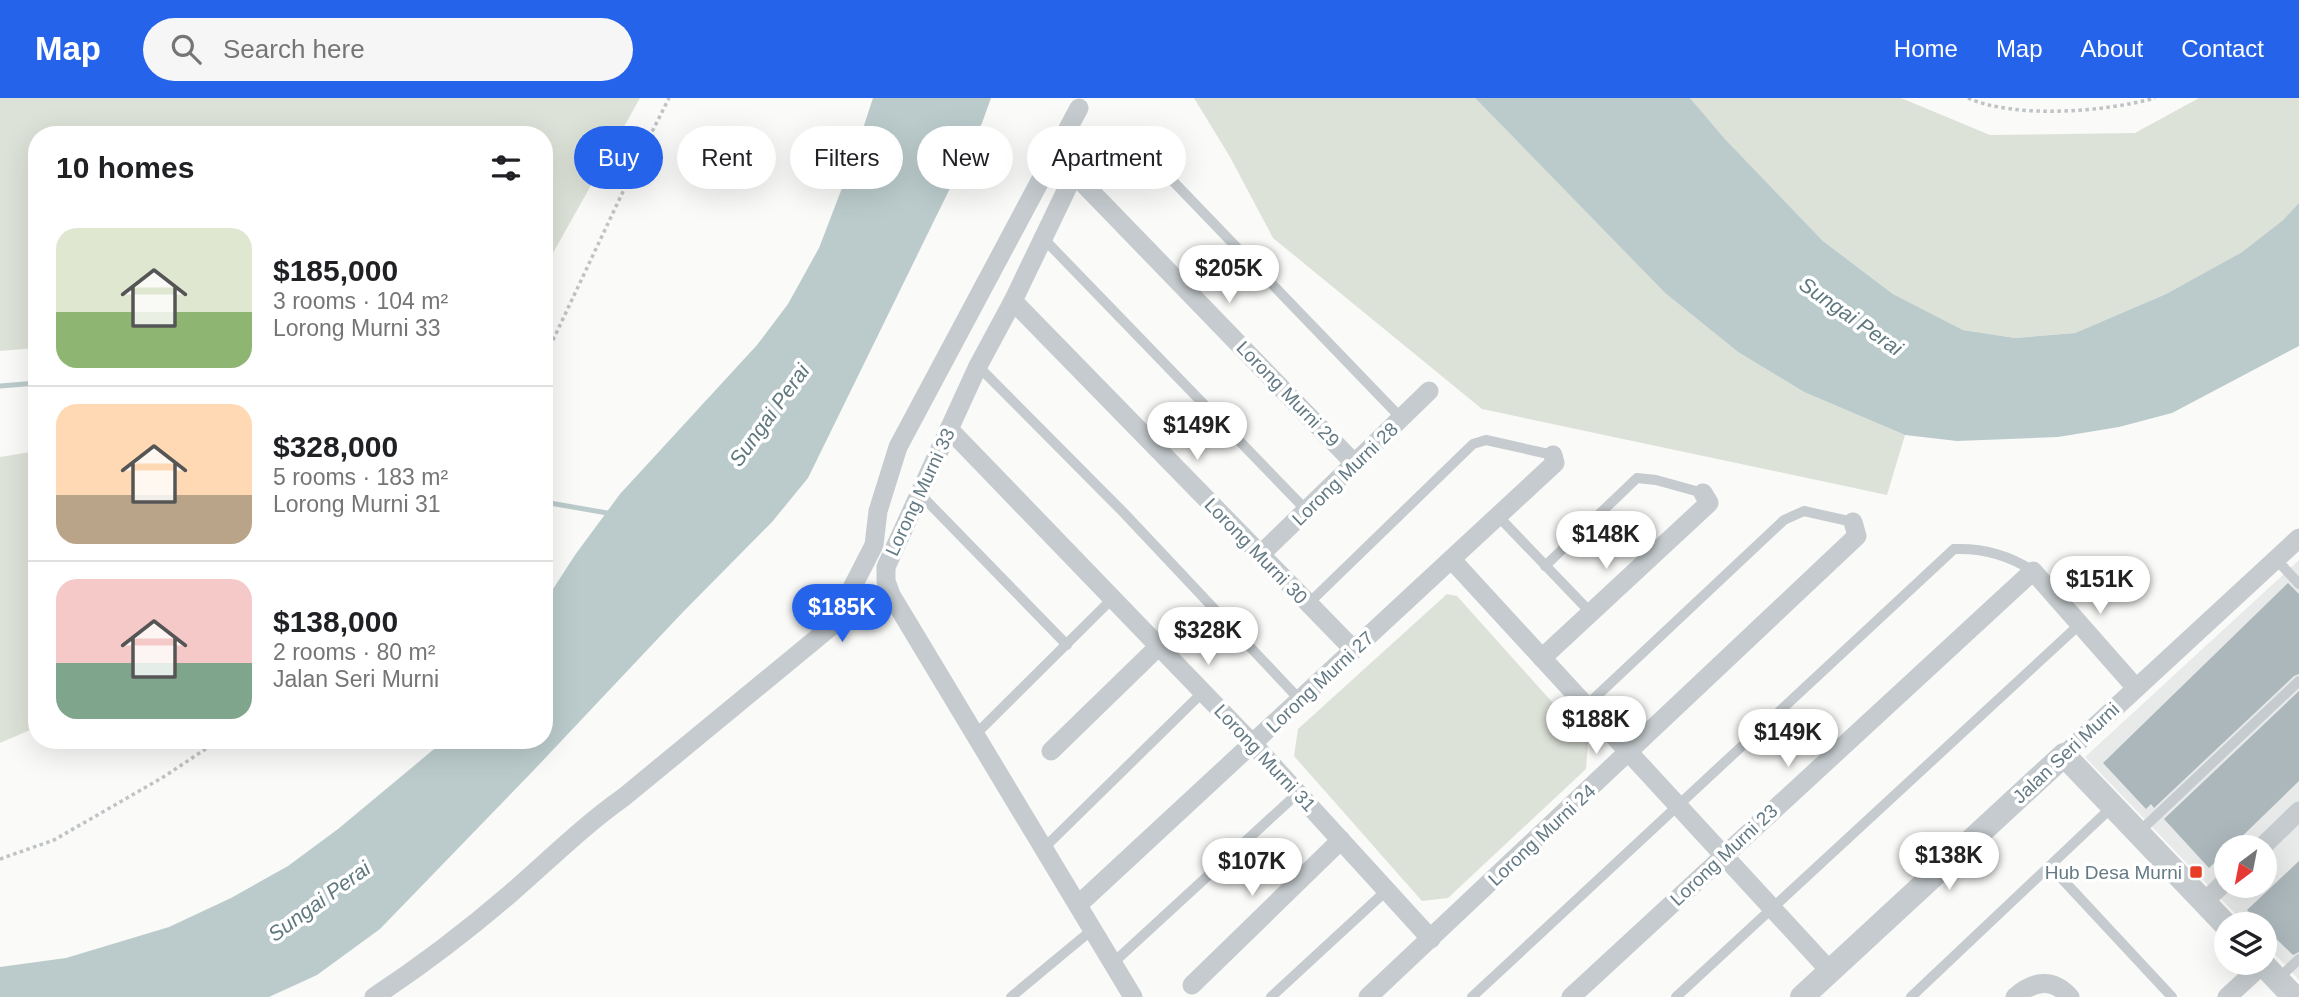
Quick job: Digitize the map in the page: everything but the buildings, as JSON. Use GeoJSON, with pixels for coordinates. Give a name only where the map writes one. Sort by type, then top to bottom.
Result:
{"type":"FeatureCollection","features":[{"type":"Feature","properties":{"kind":"street"},"geometry":{"type":"LineString","coordinates":[[374,997],[449,944],[590,821],[624,797],[833,625],[874,545],[878,511],[898,447],[1079,108]]}},
{"type":"Feature","properties":{"kind":"street","name":"Lorong Murni 33"},"geometry":{"type":"LineString","coordinates":[[1067,189],[1013,301],[978,366],[919,493],[886,567],[886,581],[891,595],[1133,997]]}},
{"type":"Feature","properties":{"kind":"street","name":"Lorong Murni 29"},"geometry":{"type":"LineString","coordinates":[[1089,189],[1355,464]]}},
{"type":"Feature","properties":{"kind":"street","name":"Lorong Murni 30"},"geometry":{"type":"LineString","coordinates":[[1013,301],[1354,650]]}},
{"type":"Feature","properties":{"kind":"street","name":"Lorong Murni 28"},"geometry":{"type":"LineString","coordinates":[[1260,555],[1429,391]]}},
{"type":"Feature","properties":{"kind":"street","name":"Lorong Murni 31"},"geometry":{"type":"LineString","coordinates":[[949,429],[1204,692],[1431,939]]}},
{"type":"Feature","properties":{"kind":"street","name":"Lorong Murni 27"},"geometry":{"type":"LineString","coordinates":[[1078,905],[1555,463],[1553,455]]}},
{"type":"Feature","properties":{"kind":"street"},"geometry":{"type":"LineString","coordinates":[[1542,658],[1709,503],[1703,493]]}},
{"type":"Feature","properties":{"kind":"street","name":"Lorong Murni 24"},"geometry":{"type":"LineString","coordinates":[[1368,997],[1857,536],[1853,522]]}},
{"type":"Feature","properties":{"kind":"street","name":"Jalan Seri Murni"},"geometry":{"type":"LineString","coordinates":[[1802,997],[2299,538]]}},
{"type":"Feature","properties":{"kind":"street"},"geometry":{"type":"LineString","coordinates":[[1452,560],[1830,971]]}},
{"type":"Feature","properties":{"kind":"street"},"geometry":{"type":"LineString","coordinates":[[2033,571],[2136,688]]}},
{"type":"Feature","properties":{"kind":"street","name":"Lorong Murni 23"},"geometry":{"type":"LineString","coordinates":[[1571,997],[2033,571]]}},
{"type":"Feature","properties":{"kind":"street"},"geometry":{"type":"LineString","coordinates":[[1051,751],[1159,646]]}},
{"type":"Feature","properties":{"kind":"street"},"geometry":{"type":"LineString","coordinates":[[2064,754],[2214,912]]}},
{"type":"Feature","properties":{"kind":"street"},"geometry":{"type":"LineString","coordinates":[[2274,835],[2299,811]]}},
{"type":"Feature","properties":{"kind":"street"},"geometry":{"type":"LineString","coordinates":[[1192,985],[1341,840]]}},
{"type":"Feature","properties":{"kind":"street"},"geometry":{"type":"LineString","coordinates":[[2204,902],[2214,892]]}},
{"type":"Feature","properties":{"kind":"street"},"geometry":{"type":"LineString","coordinates":[[2227,997],[2274,976]]}},
{"type":"Feature","properties":{"kind":"street"},"geometry":{"type":"LineString","coordinates":[[2015,997],[2031,985],[2042,982],[2064,990],[2070,997]]}},
{"type":"Feature","properties":{"kind":"lane"},"geometry":{"type":"LineString","coordinates":[[1181,189],[1402,419]]}},
{"type":"Feature","properties":{"kind":"lane"},"geometry":{"type":"LineString","coordinates":[[1043,238],[1307,511]]}},
{"type":"Feature","properties":{"kind":"lane"},"geometry":{"type":"LineString","coordinates":[[978,366],[1124,513],[1300,700]]}},
{"type":"Feature","properties":{"kind":"lane"},"geometry":{"type":"LineString","coordinates":[[1308,604],[1473,444],[1486,440],[1553,455]]}},
{"type":"Feature","properties":{"kind":"lane"},"geometry":{"type":"LineString","coordinates":[[1545,566],[1637,478],[1656,480],[1703,493]]}},
{"type":"Feature","properties":{"kind":"lane"},"geometry":{"type":"LineString","coordinates":[[919,493],[1067,645]]}},
{"type":"Feature","properties":{"kind":"lane"},"geometry":{"type":"LineString","coordinates":[[1586,706],[1784,520],[1804,510],[1853,522]]}},
{"type":"Feature","properties":{"kind":"lane"},"geometry":{"type":"LineString","coordinates":[[1498,516],[1591,613]]}},
{"type":"Feature","properties":{"kind":"lane"},"geometry":{"type":"LineString","coordinates":[[1472,997],[1954,549],[1977,548],[2020,562],[2033,571]]}},
{"type":"Feature","properties":{"kind":"lane"},"geometry":{"type":"LineString","coordinates":[[2276,559],[2299,584]]}},
{"type":"Feature","properties":{"kind":"lane"},"geometry":{"type":"LineString","coordinates":[[975,735],[1113,598]]}},
{"type":"Feature","properties":{"kind":"lane"},"geometry":{"type":"LineString","coordinates":[[1676,997],[2080,624]]}},
{"type":"Feature","properties":{"kind":"lane"},"geometry":{"type":"LineString","coordinates":[[2138,833],[2299,681]]}},
{"type":"Feature","properties":{"kind":"lane"},"geometry":{"type":"LineString","coordinates":[[1044,848],[1204,692]]}},
{"type":"Feature","properties":{"kind":"lane"},"geometry":{"type":"LineString","coordinates":[[1113,963],[1298,793]]}},
{"type":"Feature","properties":{"kind":"lane"},"geometry":{"type":"LineString","coordinates":[[1911,997],[2113,806]]}},
{"type":"Feature","properties":{"kind":"lane"},"geometry":{"type":"LineString","coordinates":[[2050,866],[2172,997]]}},
{"type":"Feature","properties":{"kind":"lane"},"geometry":{"type":"LineString","coordinates":[[1271,997],[1387,890]]}},
{"type":"Feature","properties":{"kind":"lane"},"geometry":{"type":"LineString","coordinates":[[1011,997],[1093,929]]}},
{"type":"Feature","properties":{"kind":"lane"},"geometry":{"type":"LineString","coordinates":[[2274,976],[2299,959]]}},
{"type":"Feature","properties":{"kind":"path"},"geometry":{"type":"LineString","coordinates":[[553,340],[669,98]]}},
{"type":"Feature","properties":{"kind":"path"},"geometry":{"type":"LineString","coordinates":[[1968,98],[1981,104],[2062,113],[2155,98]]}},
{"type":"Feature","properties":{"kind":"path"},"geometry":{"type":"LineString","coordinates":[[0,859],[54,840],[205,749]]}},
{"type":"Feature","properties":{"kind":"shaded area"},"geometry":{"type":"Polygon","coordinates":[[[0,98],[640,98],[624,126],[574,126],[574,189],[589,189],[553,253],[553,126],[28,126],[28,349],[0,351],[0,98]]]}},
{"type":"Feature","properties":{"kind":"shaded area"},"geometry":{"type":"Polygon","coordinates":[[[1194,98],[1475,98],[1665,293],[1738,352],[1804,392],[1905,435],[1887,495],[1482,409],[1273,238],[1230,157],[1194,98]]]}},
{"type":"Feature","properties":{"kind":"shaded area"},"geometry":{"type":"Polygon","coordinates":[[[1690,98],[1901,98],[1990,135],[2135,133],[2199,98],[2299,98],[2299,203],[2283,220],[2242,252],[2166,294],[2075,333],[2015,338],[1963,330],[1893,294],[1823,241],[1725,139],[1690,98]]]}},
{"type":"Feature","properties":{"kind":"shaded area"},"geometry":{"type":"Polygon","coordinates":[[[28,452],[28,731],[0,743],[0,457],[28,452]]]}},
{"type":"Feature","properties":{"kind":"shaded area"},"geometry":{"type":"Polygon","coordinates":[[[2299,560],[2299,980],[2277,957],[2277,912],[2234,912],[2220,898],[2277,898],[2277,835],[2214,835],[2214,892],[2085,757],[2299,560]]]}},
{"type":"Feature","properties":{"kind":"shaded area"},"geometry":{"type":"Polygon","coordinates":[[[1447,594],[1457,596],[1588,742],[1586,769],[1448,898],[1422,901],[1294,756],[1298,729],[1447,594]]]}},
{"type":"Feature","properties":{"kind":"water","name":"Sungai Perai"},"geometry":{"type":"Polygon","coordinates":[[[873,98],[991,98],[981,126],[917,126],[917,189],[950,189],[808,478],[772,522],[380,929],[317,975],[269,997],[0,997],[0,967],[66,958],[169,927],[231,898],[288,866],[338,829],[434,749],[553,749],[553,589],[620,494],[757,345],[788,304],[819,248],[842,189],[903,189],[903,126],[864,126],[873,98]]]}},
{"type":"Feature","properties":{"kind":"water","name":"Sungai Perai"},"geometry":{"type":"Polygon","coordinates":[[[1475,98],[1690,98],[1725,139],[1823,241],[1893,294],[1963,330],[2015,338],[2075,333],[2166,294],[2242,252],[2283,220],[2299,203],[2299,346],[2172,413],[2119,427],[2058,437],[1957,441],[1905,435],[1804,392],[1738,352],[1665,293],[1475,98]]]}},
{"type":"Feature","properties":{"kind":"waterway"},"geometry":{"type":"LineString","coordinates":[[0,386],[28,384]]}},
{"type":"Feature","properties":{"kind":"waterway"},"geometry":{"type":"LineString","coordinates":[[553,504],[613,514]]}},
{"type":"Feature","properties":{"kind":"place","name":"Hub Desa Murni"},"geometry":{"type":"Point","coordinates":[2196,872]}}]}
